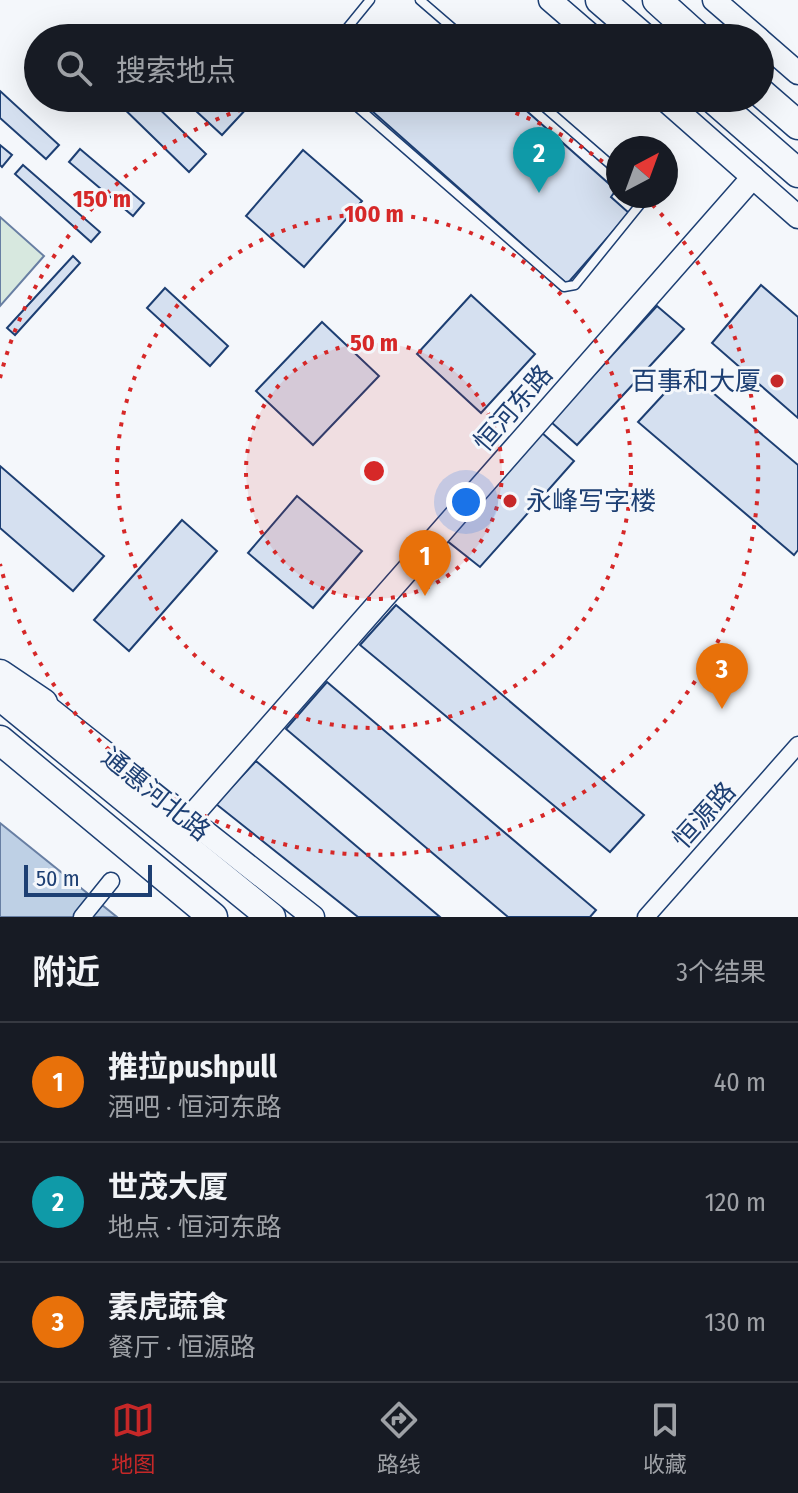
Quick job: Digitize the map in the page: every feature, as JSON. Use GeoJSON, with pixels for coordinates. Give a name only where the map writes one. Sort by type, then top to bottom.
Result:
{"type":"FeatureCollection","features":[{"type":"Feature","properties":{"kind":"highway"},"geometry":{"type":"LineString","coordinates":[[600,0],[628,24]]}},
{"type":"Feature","properties":{"kind":"highway"},"geometry":{"type":"LineString","coordinates":[[657,0],[684,24]]}},
{"type":"Feature","properties":{"kind":"highway"},"geometry":{"type":"LineString","coordinates":[[774,104],[798,125]]}},
{"type":"Feature","properties":{"kind":"highway"},"geometry":{"type":"LineString","coordinates":[[728,112],[798,173]]}},
{"type":"Feature","properties":{"kind":"highway"},"geometry":{"type":"LineString","coordinates":[[0,672],[43,703]]}},
{"type":"Feature","properties":{"kind":"highway","name":"通惠河北路"},"geometry":{"type":"LineString","coordinates":[[0,696],[271,917]]}},
{"type":"Feature","properties":{"kind":"highway"},"geometry":{"type":"LineString","coordinates":[[0,740],[213,917]]}},
{"type":"Feature","properties":{"kind":"street"},"geometry":{"type":"LineString","coordinates":[[550,0],[578,24]]}},
{"type":"Feature","properties":{"kind":"street"},"geometry":{"type":"LineString","coordinates":[[714,0],[742,24]]}},
{"type":"Feature","properties":{"kind":"street"},"geometry":{"type":"LineString","coordinates":[[774,52],[798,73]]}},
{"type":"Feature","properties":{"kind":"street"},"geometry":{"type":"LineString","coordinates":[[679,112],[798,217]]}},
{"type":"Feature","properties":{"kind":"street","name":"恒河东路"},"geometry":{"type":"LineString","coordinates":[[188,820],[753,177]]}},
{"type":"Feature","properties":{"kind":"street","name":"通惠河北路"},"geometry":{"type":"LineString","coordinates":[[43,703],[313,917]]}},
{"type":"Feature","properties":{"kind":"street","name":"恒源路"},"geometry":{"type":"LineString","coordinates":[[646,917],[798,745]]}},
{"type":"Feature","properties":{"kind":"street"},"geometry":{"type":"LineString","coordinates":[[82,917],[110,883]]}},
{"type":"Feature","properties":{"kind":"lane"},"geometry":{"type":"LineString","coordinates":[[350,24],[370,0]]}},
{"type":"Feature","properties":{"kind":"lane"},"geometry":{"type":"LineString","coordinates":[[420,0],[448,24]]}},
{"type":"Feature","properties":{"kind":"lane"},"geometry":{"type":"LineString","coordinates":[[363,112],[564,287],[575,285],[637,208]]}},
{"type":"Feature","properties":{"kind":"lane"},"geometry":{"type":"LineString","coordinates":[[550,112],[606,161]]}},
{"type":"Feature","properties":{"kind":"shaded area"},"geometry":{"type":"Polygon","coordinates":[[[0,217],[44,256],[0,306],[0,217]]]}},
{"type":"Feature","properties":{"kind":"water"},"geometry":{"type":"Polygon","coordinates":[[[0,823],[117,917],[0,917],[0,823]]]}},
{"type":"Feature","properties":{"kind":"building"},"geometry":{"type":"Polygon","coordinates":[[[0,91],[59,145],[46,159],[0,118],[0,91]]]}},
{"type":"Feature","properties":{"kind":"building"},"geometry":{"type":"Polygon","coordinates":[[[127,112],[162,112],[206,154],[189,172],[127,112]]]}},
{"type":"Feature","properties":{"kind":"building"},"geometry":{"type":"Polygon","coordinates":[[[197,112],[243,112],[222,135],[197,112]]]}},
{"type":"Feature","properties":{"kind":"building"},"geometry":{"type":"Polygon","coordinates":[[[373,112],[528,112],[606,181],[606,208],[623,208],[629,213],[567,284],[373,112]]]}},
{"type":"Feature","properties":{"kind":"building"},"geometry":{"type":"Polygon","coordinates":[[[0,145],[12,155],[2,167],[0,165],[0,145]]]}},
{"type":"Feature","properties":{"kind":"building"},"geometry":{"type":"Polygon","coordinates":[[[80,149],[144,203],[133,216],[69,162],[80,149]]]}},
{"type":"Feature","properties":{"kind":"building"},"geometry":{"type":"Polygon","coordinates":[[[303,150],[362,201],[304,267],[246,216],[303,150]]]}},
{"type":"Feature","properties":{"kind":"building"},"geometry":{"type":"Polygon","coordinates":[[[23,165],[100,232],[91,242],[15,174],[23,165]]]}},
{"type":"Feature","properties":{"kind":"building"},"geometry":{"type":"Polygon","coordinates":[[[73,256],[80,263],[15,335],[7,328],[73,256]]]}},
{"type":"Feature","properties":{"kind":"building","name":"百事和大厦"},"geometry":{"type":"Polygon","coordinates":[[[761,285],[798,317],[798,418],[712,343],[761,285]]]}},
{"type":"Feature","properties":{"kind":"building"},"geometry":{"type":"Polygon","coordinates":[[[165,288],[228,346],[210,366],[147,308],[165,288]]]}},
{"type":"Feature","properties":{"kind":"building"},"geometry":{"type":"Polygon","coordinates":[[[471,295],[535,354],[481,413],[417,354],[471,295]]]}},
{"type":"Feature","properties":{"kind":"building"},"geometry":{"type":"Polygon","coordinates":[[[657,306],[684,329],[577,445],[551,422],[657,306]]]}},
{"type":"Feature","properties":{"kind":"building"},"geometry":{"type":"Polygon","coordinates":[[[322,322],[379,376],[313,445],[256,391],[322,322]]]}},
{"type":"Feature","properties":{"kind":"building"},"geometry":{"type":"Polygon","coordinates":[[[686,370],[798,465],[798,550],[794,555],[638,422],[686,370]]]}},
{"type":"Feature","properties":{"kind":"building","name":"永峰写字楼"},"geometry":{"type":"Polygon","coordinates":[[[541,432],[574,461],[480,567],[446,540],[541,432]]]}},
{"type":"Feature","properties":{"kind":"building"},"geometry":{"type":"Polygon","coordinates":[[[0,466],[104,556],[73,591],[0,528],[0,466]]]}},
{"type":"Feature","properties":{"kind":"building"},"geometry":{"type":"Polygon","coordinates":[[[297,496],[362,551],[313,608],[248,553],[297,496]]]}},
{"type":"Feature","properties":{"kind":"building"},"geometry":{"type":"Polygon","coordinates":[[[182,520],[217,551],[129,651],[94,620],[182,520]]]}},
{"type":"Feature","properties":{"kind":"building"},"geometry":{"type":"Polygon","coordinates":[[[396,605],[644,815],[610,852],[360,645],[396,605]]]}},
{"type":"Feature","properties":{"kind":"building"},"geometry":{"type":"Polygon","coordinates":[[[327,682],[596,910],[590,917],[508,917],[286,729],[327,682]]]}},
{"type":"Feature","properties":{"kind":"building"},"geometry":{"type":"Polygon","coordinates":[[[256,761],[440,917],[358,917],[216,804],[256,761]]]}},
{"type":"Feature","properties":{"kind":"place","name":"世茂大厦"},"geometry":{"type":"Point","coordinates":[539,193]}},
{"type":"Feature","properties":{"kind":"place","name":"百事和大厦"},"geometry":{"type":"Point","coordinates":[777,381]}},
{"type":"Feature","properties":{"kind":"place","name":"永峰写字楼"},"geometry":{"type":"Point","coordinates":[510,501]}},
{"type":"Feature","properties":{"kind":"place","name":"推拉pushpull"},"geometry":{"type":"Point","coordinates":[425,596]}},
{"type":"Feature","properties":{"kind":"place","name":"素虎蔬食"},"geometry":{"type":"Point","coordinates":[722,709]}}]}
